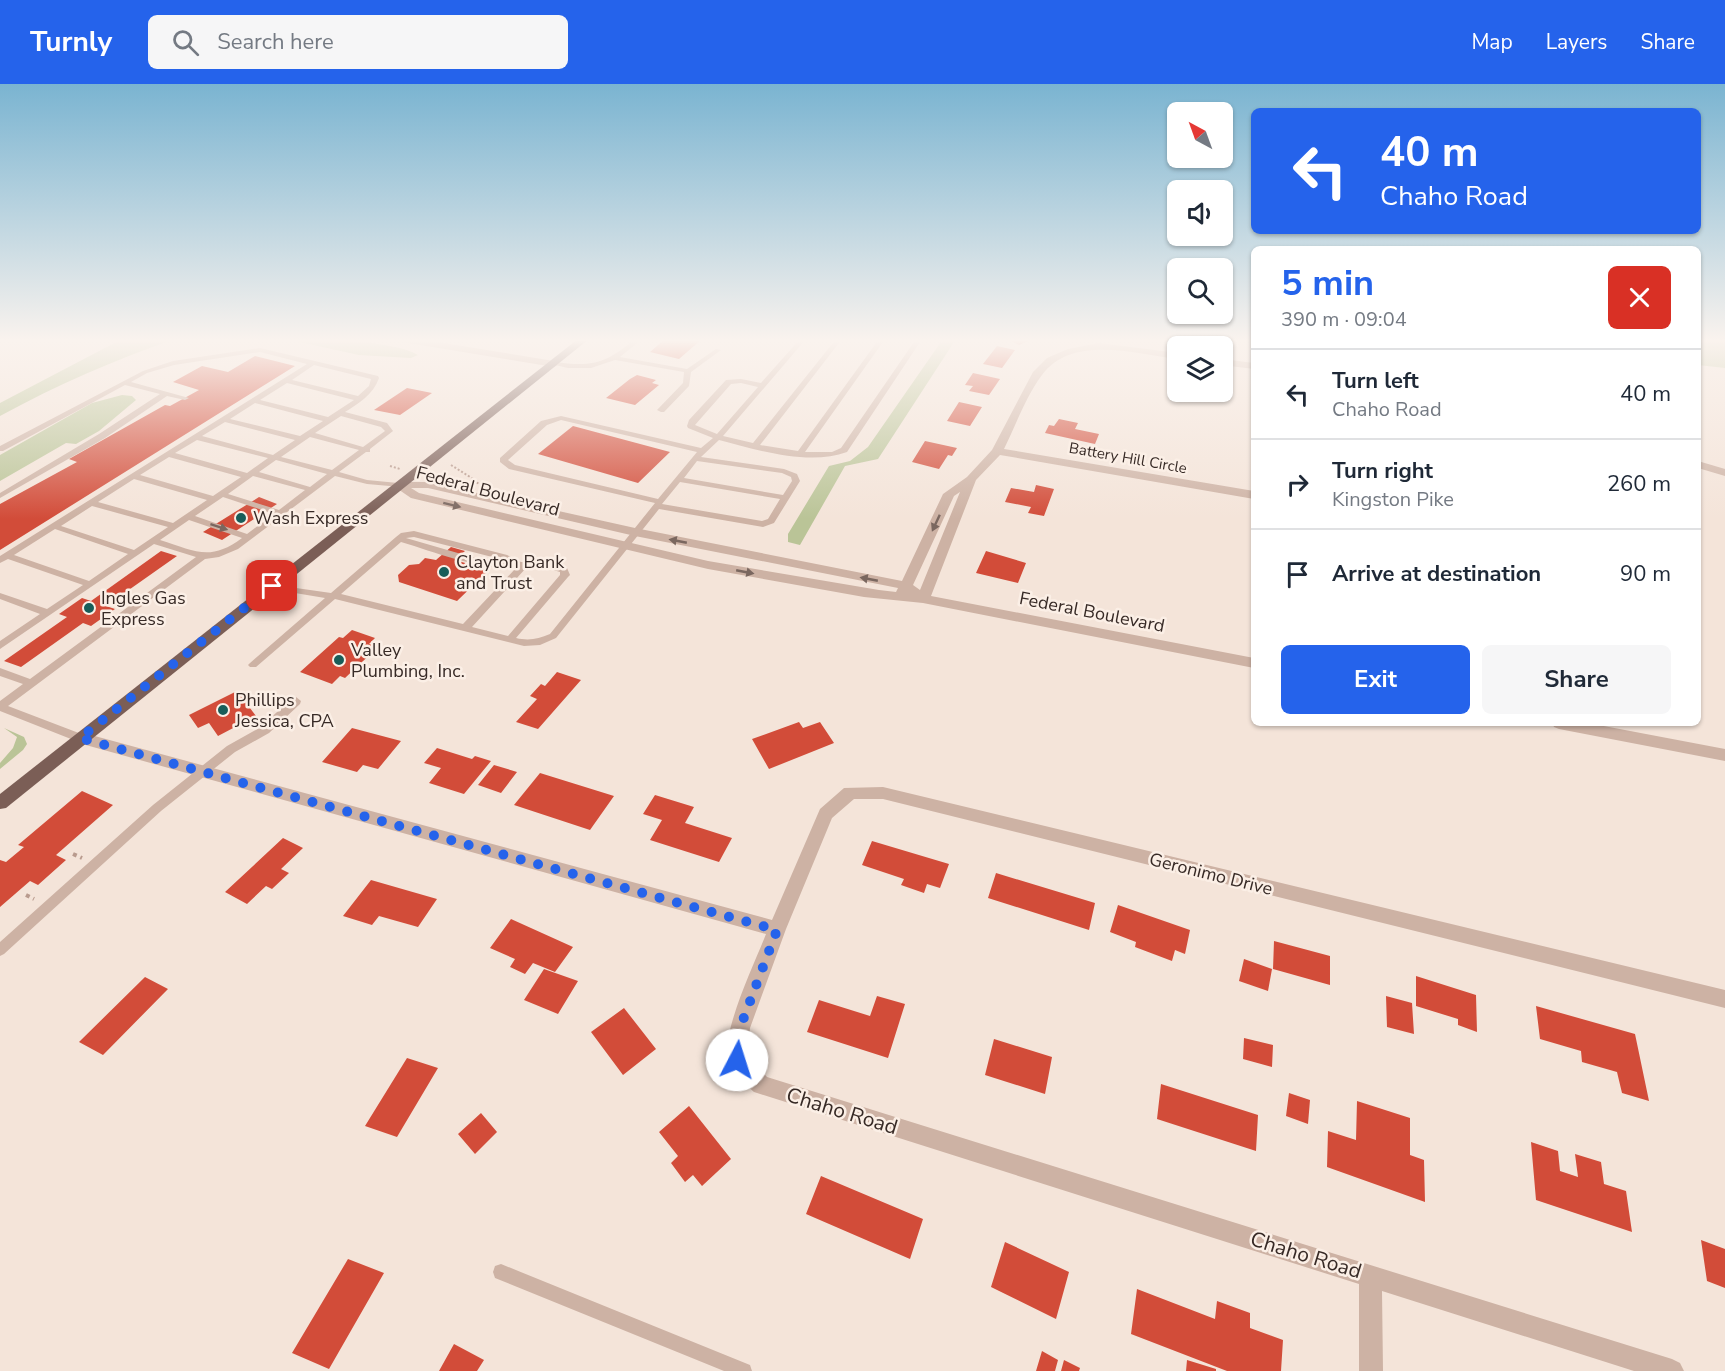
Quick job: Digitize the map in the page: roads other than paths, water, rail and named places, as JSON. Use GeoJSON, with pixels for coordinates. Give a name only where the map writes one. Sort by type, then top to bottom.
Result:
{"type":"FeatureCollection","features":[{"type":"Feature","properties":{"kind":"main road"},"geometry":{"type":"LineString","coordinates":[[0,803],[509,399]]}},
{"type":"Feature","properties":{"kind":"street"},"geometry":{"type":"LineString","coordinates":[[903,592],[949,494],[971,478],[997,451],[1024,399]]}},
{"type":"Feature","properties":{"kind":"street","name":"Battery Hill Circle"},"geometry":{"type":"LineString","coordinates":[[997,451],[1251,494]]}},
{"type":"Feature","properties":{"kind":"street"},"geometry":{"type":"LineString","coordinates":[[1701,465],[1725,472]]}},
{"type":"Feature","properties":{"kind":"street"},"geometry":{"type":"LineString","coordinates":[[923,599],[971,478]]}},
{"type":"Feature","properties":{"kind":"street","name":"Federal Boulevard"},"geometry":{"type":"LineString","coordinates":[[398,485],[428,485],[903,592],[923,599],[1251,662]]}},
{"type":"Feature","properties":{"kind":"street","name":"Federal Boulevard"},"geometry":{"type":"LineString","coordinates":[[398,485],[415,496],[647,553],[764,576],[903,592]]}},
{"type":"Feature","properties":{"kind":"street"},"geometry":{"type":"LineString","coordinates":[[924,546],[942,550]]}},
{"type":"Feature","properties":{"kind":"street"},"geometry":{"type":"LineString","coordinates":[[1575,726],[1725,755]]}},
{"type":"Feature","properties":{"kind":"street"},"geometry":{"type":"LineString","coordinates":[[80,738],[777,930]]}},
{"type":"Feature","properties":{"kind":"street","name":"Geronimo Drive"},"geometry":{"type":"LineString","coordinates":[[777,930],[826,814],[850,793],[883,793],[1725,999]]}},
{"type":"Feature","properties":{"kind":"street","name":"Chaho Road"},"geometry":{"type":"LineString","coordinates":[[777,930],[740,1028],[737,1060],[761,1085],[1672,1371]]}},
{"type":"Feature","properties":{"kind":"street"},"geometry":{"type":"LineString","coordinates":[[1370,1275],[1371,1371]]}},
{"type":"Feature","properties":{"kind":"lane"},"geometry":{"type":"LineString","coordinates":[[0,449],[94,399]]}},
{"type":"Feature","properties":{"kind":"lane"},"geometry":{"type":"LineString","coordinates":[[0,496],[102,436],[157,399]]}},
{"type":"Feature","properties":{"kind":"lane"},"geometry":{"type":"LineString","coordinates":[[0,646],[360,399]]}},
{"type":"Feature","properties":{"kind":"lane"},"geometry":{"type":"LineString","coordinates":[[661,410],[672,399]]}},
{"type":"Feature","properties":{"kind":"lane"},"geometry":{"type":"LineString","coordinates":[[712,399],[691,426],[718,437],[755,446],[829,457],[844,450],[878,399]]}},
{"type":"Feature","properties":{"kind":"lane"},"geometry":{"type":"LineString","coordinates":[[272,586],[332,596],[524,643],[540,642],[553,636],[694,458],[718,437],[751,399]]}},
{"type":"Feature","properties":{"kind":"lane"},"geometry":{"type":"LineString","coordinates":[[755,446],[792,399]]}},
{"type":"Feature","properties":{"kind":"lane"},"geometry":{"type":"LineString","coordinates":[[800,454],[839,399]]}},
{"type":"Feature","properties":{"kind":"lane"},"geometry":{"type":"LineString","coordinates":[[3,558],[253,400],[330,420]]}},
{"type":"Feature","properties":{"kind":"lane"},"geometry":{"type":"LineString","coordinates":[[153,541],[203,556],[216,555],[235,547],[367,450],[389,431],[384,425],[339,413]]}},
{"type":"Feature","properties":{"kind":"lane"},"geometry":{"type":"LineString","coordinates":[[694,458],[790,474],[796,478],[796,481],[771,521],[763,524],[658,504],[512,467],[503,460],[544,423],[561,418],[702,451]]}},
{"type":"Feature","properties":{"kind":"lane"},"geometry":{"type":"LineString","coordinates":[[223,419],[367,450]]}},
{"type":"Feature","properties":{"kind":"lane"},"geometry":{"type":"LineString","coordinates":[[196,437],[367,482],[398,485]]}},
{"type":"Feature","properties":{"kind":"lane"},"geometry":{"type":"LineString","coordinates":[[168,454],[312,490]]}},
{"type":"Feature","properties":{"kind":"lane"},"geometry":{"type":"LineString","coordinates":[[133,476],[281,513]]}},
{"type":"Feature","properties":{"kind":"lane"},"geometry":{"type":"LineString","coordinates":[[678,478],[786,498]]}},
{"type":"Feature","properties":{"kind":"lane"},"geometry":{"type":"LineString","coordinates":[[91,502],[174,526]]}},
{"type":"Feature","properties":{"kind":"lane"},"geometry":{"type":"LineString","coordinates":[[188,517],[249,537]]}},
{"type":"Feature","properties":{"kind":"lane"},"geometry":{"type":"LineString","coordinates":[[53,526],[135,553]]}},
{"type":"Feature","properties":{"kind":"lane"},"geometry":{"type":"LineString","coordinates":[[253,665],[402,537],[498,565],[522,567],[537,563],[564,570],[565,575],[510,639]]}},
{"type":"Feature","properties":{"kind":"lane"},"geometry":{"type":"LineString","coordinates":[[0,707],[203,556]]}},
{"type":"Feature","properties":{"kind":"lane"},"geometry":{"type":"LineString","coordinates":[[3,558],[90,584]]}},
{"type":"Feature","properties":{"kind":"lane"},"geometry":{"type":"LineString","coordinates":[[465,628],[522,567]]}},
{"type":"Feature","properties":{"kind":"lane"},"geometry":{"type":"LineString","coordinates":[[0,596],[47,614]]}},
{"type":"Feature","properties":{"kind":"lane"},"geometry":{"type":"LineString","coordinates":[[0,672],[32,683]]}},
{"type":"Feature","properties":{"kind":"lane"},"geometry":{"type":"LineString","coordinates":[[0,950],[157,808],[231,749],[265,730],[296,701]]}},
{"type":"Feature","properties":{"kind":"lane"},"geometry":{"type":"LineString","coordinates":[[0,707],[80,738]]}},
{"type":"Feature","properties":{"kind":"lane"},"geometry":{"type":"LineString","coordinates":[[501,1272],[744,1371]]}},
{"type":"Feature","properties":{"kind":"place","name":"Wash Express"},"geometry":{"type":"Point","coordinates":[241,518]}},
{"type":"Feature","properties":{"kind":"place","name":"Clayton Bank and Trust"},"geometry":{"type":"Point","coordinates":[444,572]}},
{"type":"Feature","properties":{"kind":"place","name":"Ingles Gas Express"},"geometry":{"type":"Point","coordinates":[89,608]}},
{"type":"Feature","properties":{"kind":"place","name":"Valley Plumbing, Inc."},"geometry":{"type":"Point","coordinates":[339,660]}},
{"type":"Feature","properties":{"kind":"place","name":"Phillips Jessica, CPA"},"geometry":{"type":"Point","coordinates":[223,710]}}]}
